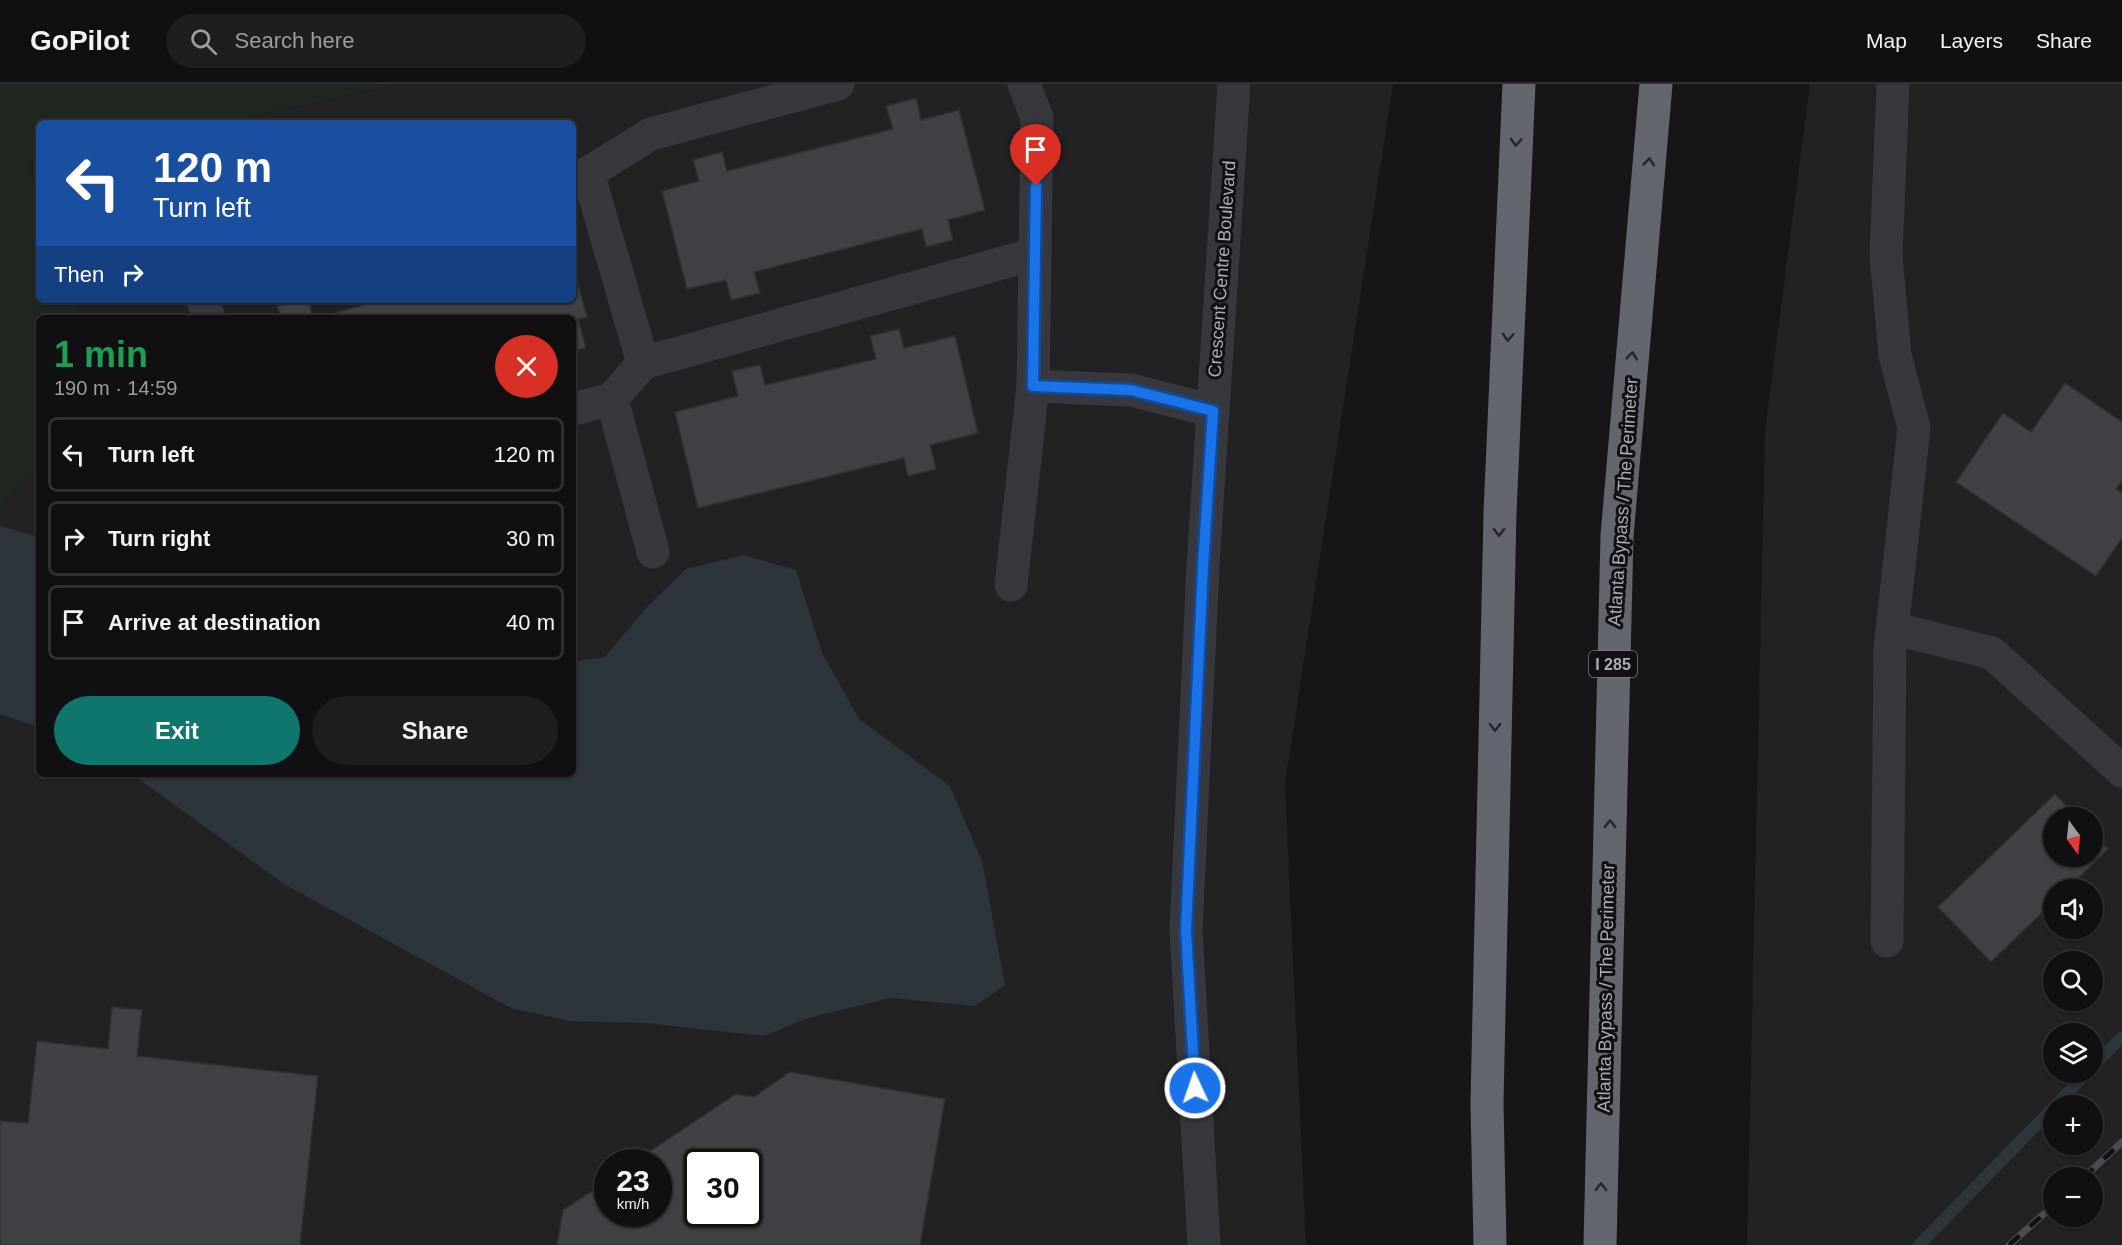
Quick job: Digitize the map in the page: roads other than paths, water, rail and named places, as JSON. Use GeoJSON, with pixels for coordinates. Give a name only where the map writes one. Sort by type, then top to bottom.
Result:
{"type":"FeatureCollection","features":[{"type":"Feature","properties":{"kind":"highway"},"geometry":{"type":"LineString","coordinates":[[1490,1245],[1487,1104],[1499,525],[1519,84]]}},
{"type":"Feature","properties":{"kind":"highway","name":"Atlanta Bypass / The Perimeter"},"geometry":{"type":"LineString","coordinates":[[1600,1245],[1617,536],[1656,84]]}},
{"type":"Feature","properties":{"kind":"street"},"geometry":{"type":"LineString","coordinates":[[643,363],[580,175],[651,134],[838,84]]}},
{"type":"Feature","properties":{"kind":"street"},"geometry":{"type":"LineString","coordinates":[[1011,585],[1033,386],[1037,118],[1024,84]]}},
{"type":"Feature","properties":{"kind":"street","name":"Crescent Centre Boulevard"},"geometry":{"type":"LineString","coordinates":[[1204,1245],[1186,930],[1203,566],[1234,84]]}},
{"type":"Feature","properties":{"kind":"street"},"geometry":{"type":"LineString","coordinates":[[1887,941],[1890,649],[1914,428],[1895,356],[1886,255],[1893,84]]}},
{"type":"Feature","properties":{"kind":"street"},"geometry":{"type":"LineString","coordinates":[[576,408],[612,399],[643,363],[1035,254]]}},
{"type":"Feature","properties":{"kind":"street"},"geometry":{"type":"LineString","coordinates":[[1033,386],[1131,390],[1213,411]]}},
{"type":"Feature","properties":{"kind":"street"},"geometry":{"type":"LineString","coordinates":[[612,399],[653,552]]}},
{"type":"Feature","properties":{"kind":"street"},"geometry":{"type":"LineString","coordinates":[[1892,628],[1992,653],[2122,771]]}},
{"type":"Feature","properties":{"kind":"waterway"},"geometry":{"type":"LineString","coordinates":[[2103,1056],[2122,1037]]}},
{"type":"Feature","properties":{"kind":"waterway"},"geometry":{"type":"LineString","coordinates":[[2065,1095],[2077,1083]]}},
{"type":"Feature","properties":{"kind":"waterway"},"geometry":{"type":"LineString","coordinates":[[1919,1245],[2043,1118]]}},
{"type":"Feature","properties":{"kind":"railway"},"geometry":{"type":"LineString","coordinates":[[2095,1167],[2122,1142]]}},
{"type":"Feature","properties":{"kind":"railway"},"geometry":{"type":"LineString","coordinates":[[2009,1245],[2043,1215]]}}]}
